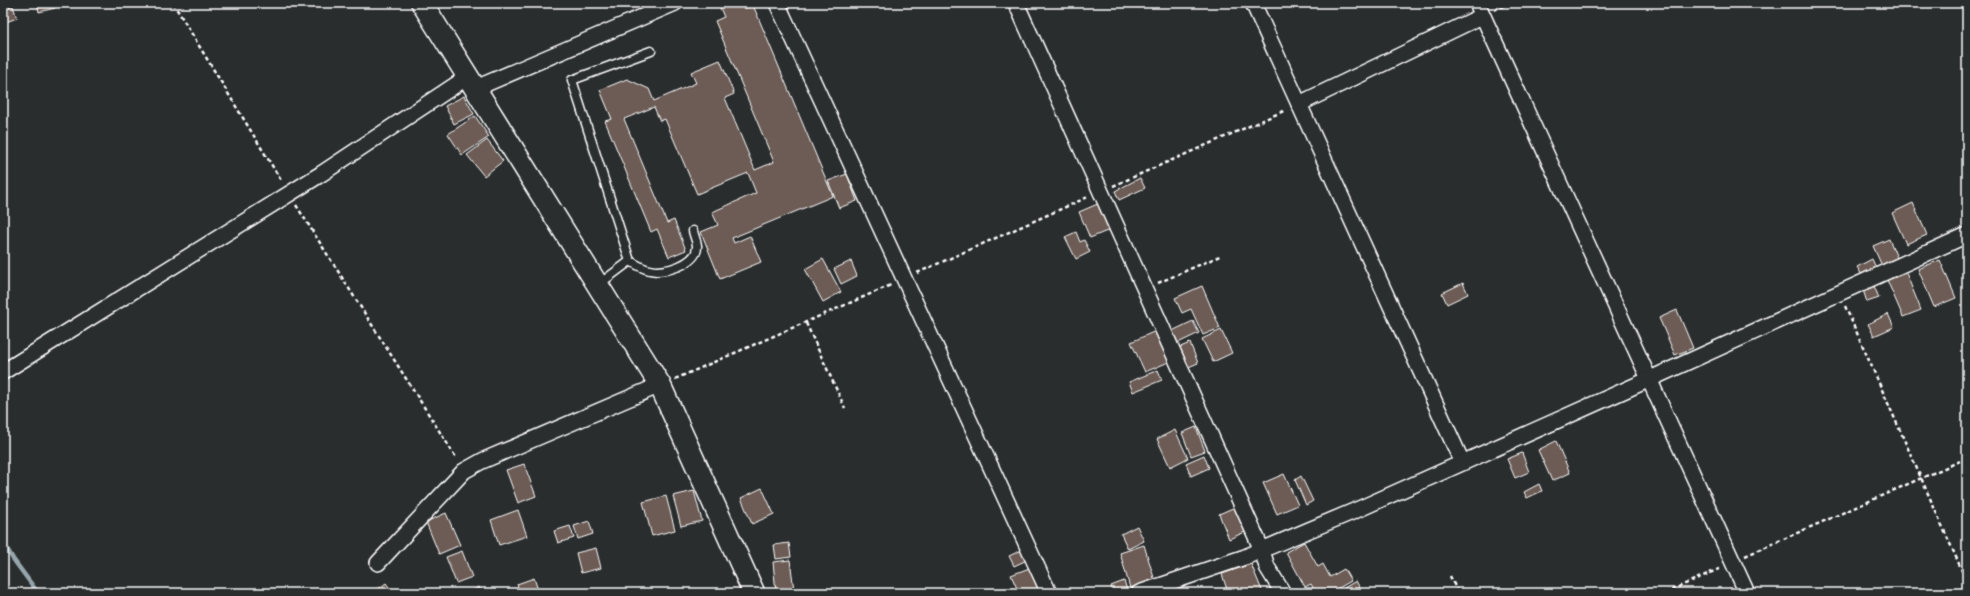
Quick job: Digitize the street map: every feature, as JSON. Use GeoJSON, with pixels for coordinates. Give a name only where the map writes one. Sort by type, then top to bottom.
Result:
{"type":"FeatureCollection","features":[{"type":"Feature","properties":{"kind":"street"},"geometry":{"type":"LineString","coordinates":[[422,3],[660,385],[754,593]]}},
{"type":"Feature","properties":{"kind":"street"},"geometry":{"type":"LineString","coordinates":[[3,372],[472,82],[675,3]]}},
{"type":"Feature","properties":{"kind":"street"},"geometry":{"type":"LineString","coordinates":[[777,3],[1049,593]]}},
{"type":"Feature","properties":{"kind":"street"},"geometry":{"type":"LineString","coordinates":[[1016,3],[1262,550],[1267,568],[1283,593]]}},
{"type":"Feature","properties":{"kind":"street"},"geometry":{"type":"LineString","coordinates":[[1253,3],[1462,462]]}},
{"type":"Feature","properties":{"kind":"street"},"geometry":{"type":"LineString","coordinates":[[1299,104],[1480,9],[1747,593]]}},
{"type":"Feature","properties":{"kind":"street"},"geometry":{"type":"LineString","coordinates":[[1139,593],[1262,550],[1650,379],[1967,235]]}},
{"type":"Feature","properties":{"kind":"street"},"geometry":{"type":"LineString","coordinates":[[378,563],[464,471],[482,461],[660,385]]}},
{"type":"Feature","properties":{"kind":"lane"},"geometry":{"type":"LineString","coordinates":[[651,51],[572,80],[630,261],[650,271],[666,270],[684,264],[694,257],[698,247],[693,231]]}},
{"type":"Feature","properties":{"kind":"lane"},"geometry":{"type":"LineString","coordinates":[[597,285],[630,261]]}},
{"type":"Feature","properties":{"kind":"path"},"geometry":{"type":"LineString","coordinates":[[173,3],[289,194],[464,471]]}},
{"type":"Feature","properties":{"kind":"path"},"geometry":{"type":"LineString","coordinates":[[660,385],[806,323],[1299,104]]}},
{"type":"Feature","properties":{"kind":"path"},"geometry":{"type":"LineString","coordinates":[[1144,289],[1222,255]]}},
{"type":"Feature","properties":{"kind":"path"},"geometry":{"type":"LineString","coordinates":[[1840,293],[1967,582]]}},
{"type":"Feature","properties":{"kind":"path"},"geometry":{"type":"LineString","coordinates":[[806,323],[845,408]]}},
{"type":"Feature","properties":{"kind":"path"},"geometry":{"type":"LineString","coordinates":[[1665,593],[1967,458]]}},
{"type":"Feature","properties":{"kind":"path"},"geometry":{"type":"LineString","coordinates":[[1450,576],[1458,593]]}},
{"type":"Feature","properties":{"kind":"building"},"geometry":{"type":"Polygon","coordinates":[[[37,3],[54,3],[55,8],[39,12],[37,3]]]}},
{"type":"Feature","properties":{"kind":"building"},"geometry":{"type":"Polygon","coordinates":[[[718,3],[743,3],[745,8],[753,5],[833,196],[732,238],[734,243],[750,236],[761,262],[720,279],[701,232],[718,225],[712,212],[756,193],[748,173],[697,194],[665,119],[660,121],[654,107],[624,119],[667,223],[674,220],[686,250],[669,257],[657,229],[651,232],[605,121],[612,119],[600,90],[627,79],[649,89],[654,101],[696,83],[691,72],[720,60],[734,94],[725,98],[755,170],[774,162],[715,21],[724,17],[718,3]]]}},
{"type":"Feature","properties":{"kind":"building"},"geometry":{"type":"Polygon","coordinates":[[[13,6],[17,18],[3,23],[3,10],[13,6]]]}},
{"type":"Feature","properties":{"kind":"building"},"geometry":{"type":"Polygon","coordinates":[[[464,96],[474,114],[454,124],[445,106],[464,96]]]}},
{"type":"Feature","properties":{"kind":"building"},"geometry":{"type":"Polygon","coordinates":[[[475,116],[489,137],[462,155],[448,134],[475,116]]]}},
{"type":"Feature","properties":{"kind":"building"},"geometry":{"type":"Polygon","coordinates":[[[487,140],[503,161],[484,176],[467,155],[487,140]]]}},
{"type":"Feature","properties":{"kind":"building"},"geometry":{"type":"Polygon","coordinates":[[[847,174],[857,201],[839,208],[828,181],[847,174]]]}},
{"type":"Feature","properties":{"kind":"building"},"geometry":{"type":"Polygon","coordinates":[[[1140,178],[1145,188],[1119,200],[1115,191],[1140,178]]]}},
{"type":"Feature","properties":{"kind":"building"},"geometry":{"type":"Polygon","coordinates":[[[1100,203],[1112,229],[1090,238],[1079,212],[1100,203]]]}},
{"type":"Feature","properties":{"kind":"building"},"geometry":{"type":"Polygon","coordinates":[[[1913,203],[1927,235],[1906,244],[1892,213],[1913,203]]]}},
{"type":"Feature","properties":{"kind":"building"},"geometry":{"type":"Polygon","coordinates":[[[1076,232],[1080,242],[1084,240],[1090,252],[1076,259],[1065,237],[1076,232]]]}},
{"type":"Feature","properties":{"kind":"building"},"geometry":{"type":"Polygon","coordinates":[[[1889,239],[1899,262],[1883,268],[1873,246],[1889,239]]]}},
{"type":"Feature","properties":{"kind":"building"},"geometry":{"type":"Polygon","coordinates":[[[823,259],[841,292],[823,302],[805,269],[823,259]]]}},
{"type":"Feature","properties":{"kind":"building"},"geometry":{"type":"Polygon","coordinates":[[[1872,259],[1877,270],[1863,277],[1857,267],[1872,259]]]}},
{"type":"Feature","properties":{"kind":"building"},"geometry":{"type":"Polygon","coordinates":[[[1940,260],[1956,298],[1934,307],[1918,269],[1940,260]]]}},
{"type":"Feature","properties":{"kind":"building"},"geometry":{"type":"Polygon","coordinates":[[[851,261],[857,276],[841,284],[834,269],[851,261]]]}},
{"type":"Feature","properties":{"kind":"building"},"geometry":{"type":"Polygon","coordinates":[[[1906,273],[1921,310],[1903,317],[1887,280],[1906,273]]]}},
{"type":"Feature","properties":{"kind":"building"},"geometry":{"type":"Polygon","coordinates":[[[1463,283],[1468,294],[1447,304],[1442,293],[1463,283]]]}},
{"type":"Feature","properties":{"kind":"building"},"geometry":{"type":"Polygon","coordinates":[[[1202,286],[1220,328],[1203,335],[1191,309],[1182,313],[1175,298],[1202,286]]]}},
{"type":"Feature","properties":{"kind":"building"},"geometry":{"type":"Polygon","coordinates":[[[1874,286],[1879,298],[1867,302],[1863,290],[1874,286]]]}},
{"type":"Feature","properties":{"kind":"building"},"geometry":{"type":"Polygon","coordinates":[[[1677,310],[1693,348],[1675,355],[1659,318],[1677,310]]]}},
{"type":"Feature","properties":{"kind":"building"},"geometry":{"type":"Polygon","coordinates":[[[1888,314],[1894,327],[1874,336],[1868,324],[1888,314]]]}},
{"type":"Feature","properties":{"kind":"building"},"geometry":{"type":"Polygon","coordinates":[[[1193,321],[1199,333],[1178,343],[1172,331],[1193,321]]]}},
{"type":"Feature","properties":{"kind":"building"},"geometry":{"type":"Polygon","coordinates":[[[1158,330],[1171,361],[1145,372],[1131,342],[1158,330]]]}},
{"type":"Feature","properties":{"kind":"building"},"geometry":{"type":"Polygon","coordinates":[[[1221,330],[1232,353],[1213,362],[1202,339],[1221,330]]]}},
{"type":"Feature","properties":{"kind":"building"},"geometry":{"type":"Polygon","coordinates":[[[1190,343],[1198,363],[1186,368],[1178,348],[1190,343]]]}},
{"type":"Feature","properties":{"kind":"building"},"geometry":{"type":"Polygon","coordinates":[[[1158,370],[1162,380],[1133,392],[1129,382],[1158,370]]]}},
{"type":"Feature","properties":{"kind":"building"},"geometry":{"type":"Polygon","coordinates":[[[1196,427],[1205,451],[1191,456],[1182,433],[1196,427]]]}},
{"type":"Feature","properties":{"kind":"building"},"geometry":{"type":"Polygon","coordinates":[[[1175,430],[1188,458],[1170,467],[1157,439],[1175,430]]]}},
{"type":"Feature","properties":{"kind":"building"},"geometry":{"type":"Polygon","coordinates":[[[1556,441],[1570,473],[1552,481],[1538,450],[1556,441]]]}},
{"type":"Feature","properties":{"kind":"building"},"geometry":{"type":"Polygon","coordinates":[[[1522,453],[1529,472],[1515,478],[1507,459],[1522,453]]]}},
{"type":"Feature","properties":{"kind":"building"},"geometry":{"type":"Polygon","coordinates":[[[1204,455],[1209,468],[1191,476],[1186,463],[1204,455]]]}},
{"type":"Feature","properties":{"kind":"building"},"geometry":{"type":"Polygon","coordinates":[[[524,464],[536,496],[518,503],[506,470],[524,464]]]}},
{"type":"Feature","properties":{"kind":"building"},"geometry":{"type":"Polygon","coordinates":[[[1284,474],[1298,505],[1277,514],[1263,483],[1284,474]]]}},
{"type":"Feature","properties":{"kind":"building"},"geometry":{"type":"Polygon","coordinates":[[[1301,476],[1313,501],[1306,505],[1295,480],[1301,476]]]}},
{"type":"Feature","properties":{"kind":"building"},"geometry":{"type":"Polygon","coordinates":[[[1539,484],[1542,491],[1527,498],[1524,492],[1539,484]]]}},
{"type":"Feature","properties":{"kind":"building"},"geometry":{"type":"Polygon","coordinates":[[[762,488],[774,514],[752,524],[741,498],[762,488]]]}},
{"type":"Feature","properties":{"kind":"building"},"geometry":{"type":"Polygon","coordinates":[[[694,491],[702,521],[681,526],[673,496],[694,491]]]}},
{"type":"Feature","properties":{"kind":"building"},"geometry":{"type":"Polygon","coordinates":[[[666,496],[675,530],[652,536],[643,502],[666,496]]]}},
{"type":"Feature","properties":{"kind":"building"},"geometry":{"type":"Polygon","coordinates":[[[1235,507],[1245,532],[1229,539],[1219,514],[1235,507]]]}},
{"type":"Feature","properties":{"kind":"building"},"geometry":{"type":"Polygon","coordinates":[[[518,510],[527,536],[499,545],[491,520],[518,510]]]}},
{"type":"Feature","properties":{"kind":"building"},"geometry":{"type":"Polygon","coordinates":[[[446,513],[460,545],[439,554],[426,522],[446,513]]]}},
{"type":"Feature","properties":{"kind":"building"},"geometry":{"type":"Polygon","coordinates":[[[589,521],[593,534],[578,539],[574,526],[589,521]]]}},
{"type":"Feature","properties":{"kind":"building"},"geometry":{"type":"Polygon","coordinates":[[[570,526],[574,538],[558,543],[554,531],[570,526]]]}},
{"type":"Feature","properties":{"kind":"building"},"geometry":{"type":"Polygon","coordinates":[[[1137,526],[1144,541],[1128,549],[1121,534],[1137,526]]]}},
{"type":"Feature","properties":{"kind":"building"},"geometry":{"type":"Polygon","coordinates":[[[1304,542],[1318,567],[1323,564],[1330,577],[1344,569],[1351,581],[1330,593],[1316,593],[1311,584],[1305,587],[1286,552],[1304,542]]]}},
{"type":"Feature","properties":{"kind":"building"},"geometry":{"type":"Polygon","coordinates":[[[789,543],[791,557],[776,559],[774,545],[789,543]]]}},
{"type":"Feature","properties":{"kind":"building"},"geometry":{"type":"Polygon","coordinates":[[[1144,545],[1155,581],[1130,588],[1120,553],[1144,545]]]}},
{"type":"Feature","properties":{"kind":"building"},"geometry":{"type":"Polygon","coordinates":[[[596,548],[601,568],[581,573],[576,553],[596,548]]]}},
{"type":"Feature","properties":{"kind":"building"},"geometry":{"type":"Polygon","coordinates":[[[1024,549],[1029,559],[1014,566],[1009,556],[1024,549]]]}},
{"type":"Feature","properties":{"kind":"building"},"geometry":{"type":"Polygon","coordinates":[[[462,551],[472,577],[456,583],[446,557],[462,551]]]}},
{"type":"Feature","properties":{"kind":"building"},"geometry":{"type":"Polygon","coordinates":[[[790,560],[794,590],[776,592],[773,562],[790,560]]]}},
{"type":"Feature","properties":{"kind":"building"},"geometry":{"type":"Polygon","coordinates":[[[1251,564],[1263,593],[1228,593],[1222,574],[1251,564]]]}},
{"type":"Feature","properties":{"kind":"building"},"geometry":{"type":"Polygon","coordinates":[[[1032,567],[1043,593],[1019,593],[1011,575],[1032,567]]]}},
{"type":"Feature","properties":{"kind":"building"},"geometry":{"type":"Polygon","coordinates":[[[534,578],[539,593],[520,593],[517,584],[534,578]]]}},
{"type":"Feature","properties":{"kind":"building"},"geometry":{"type":"Polygon","coordinates":[[[1124,581],[1127,590],[1113,593],[1111,586],[1124,581]]]}},
{"type":"Feature","properties":{"kind":"building"},"geometry":{"type":"Polygon","coordinates":[[[1356,581],[1361,590],[1356,593],[1347,593],[1344,588],[1356,581]]]}},
{"type":"Feature","properties":{"kind":"building"},"geometry":{"type":"Polygon","coordinates":[[[386,583],[393,593],[373,593],[386,583]]]}},
{"type":"Feature","properties":{"kind":"building"},"geometry":{"type":"Polygon","coordinates":[[[479,587],[482,593],[468,593],[479,587]]]}},
{"type":"Feature","properties":{"kind":"waterway"},"geometry":{"type":"LineString","coordinates":[[3,542],[13,559],[38,593]]}}]}
